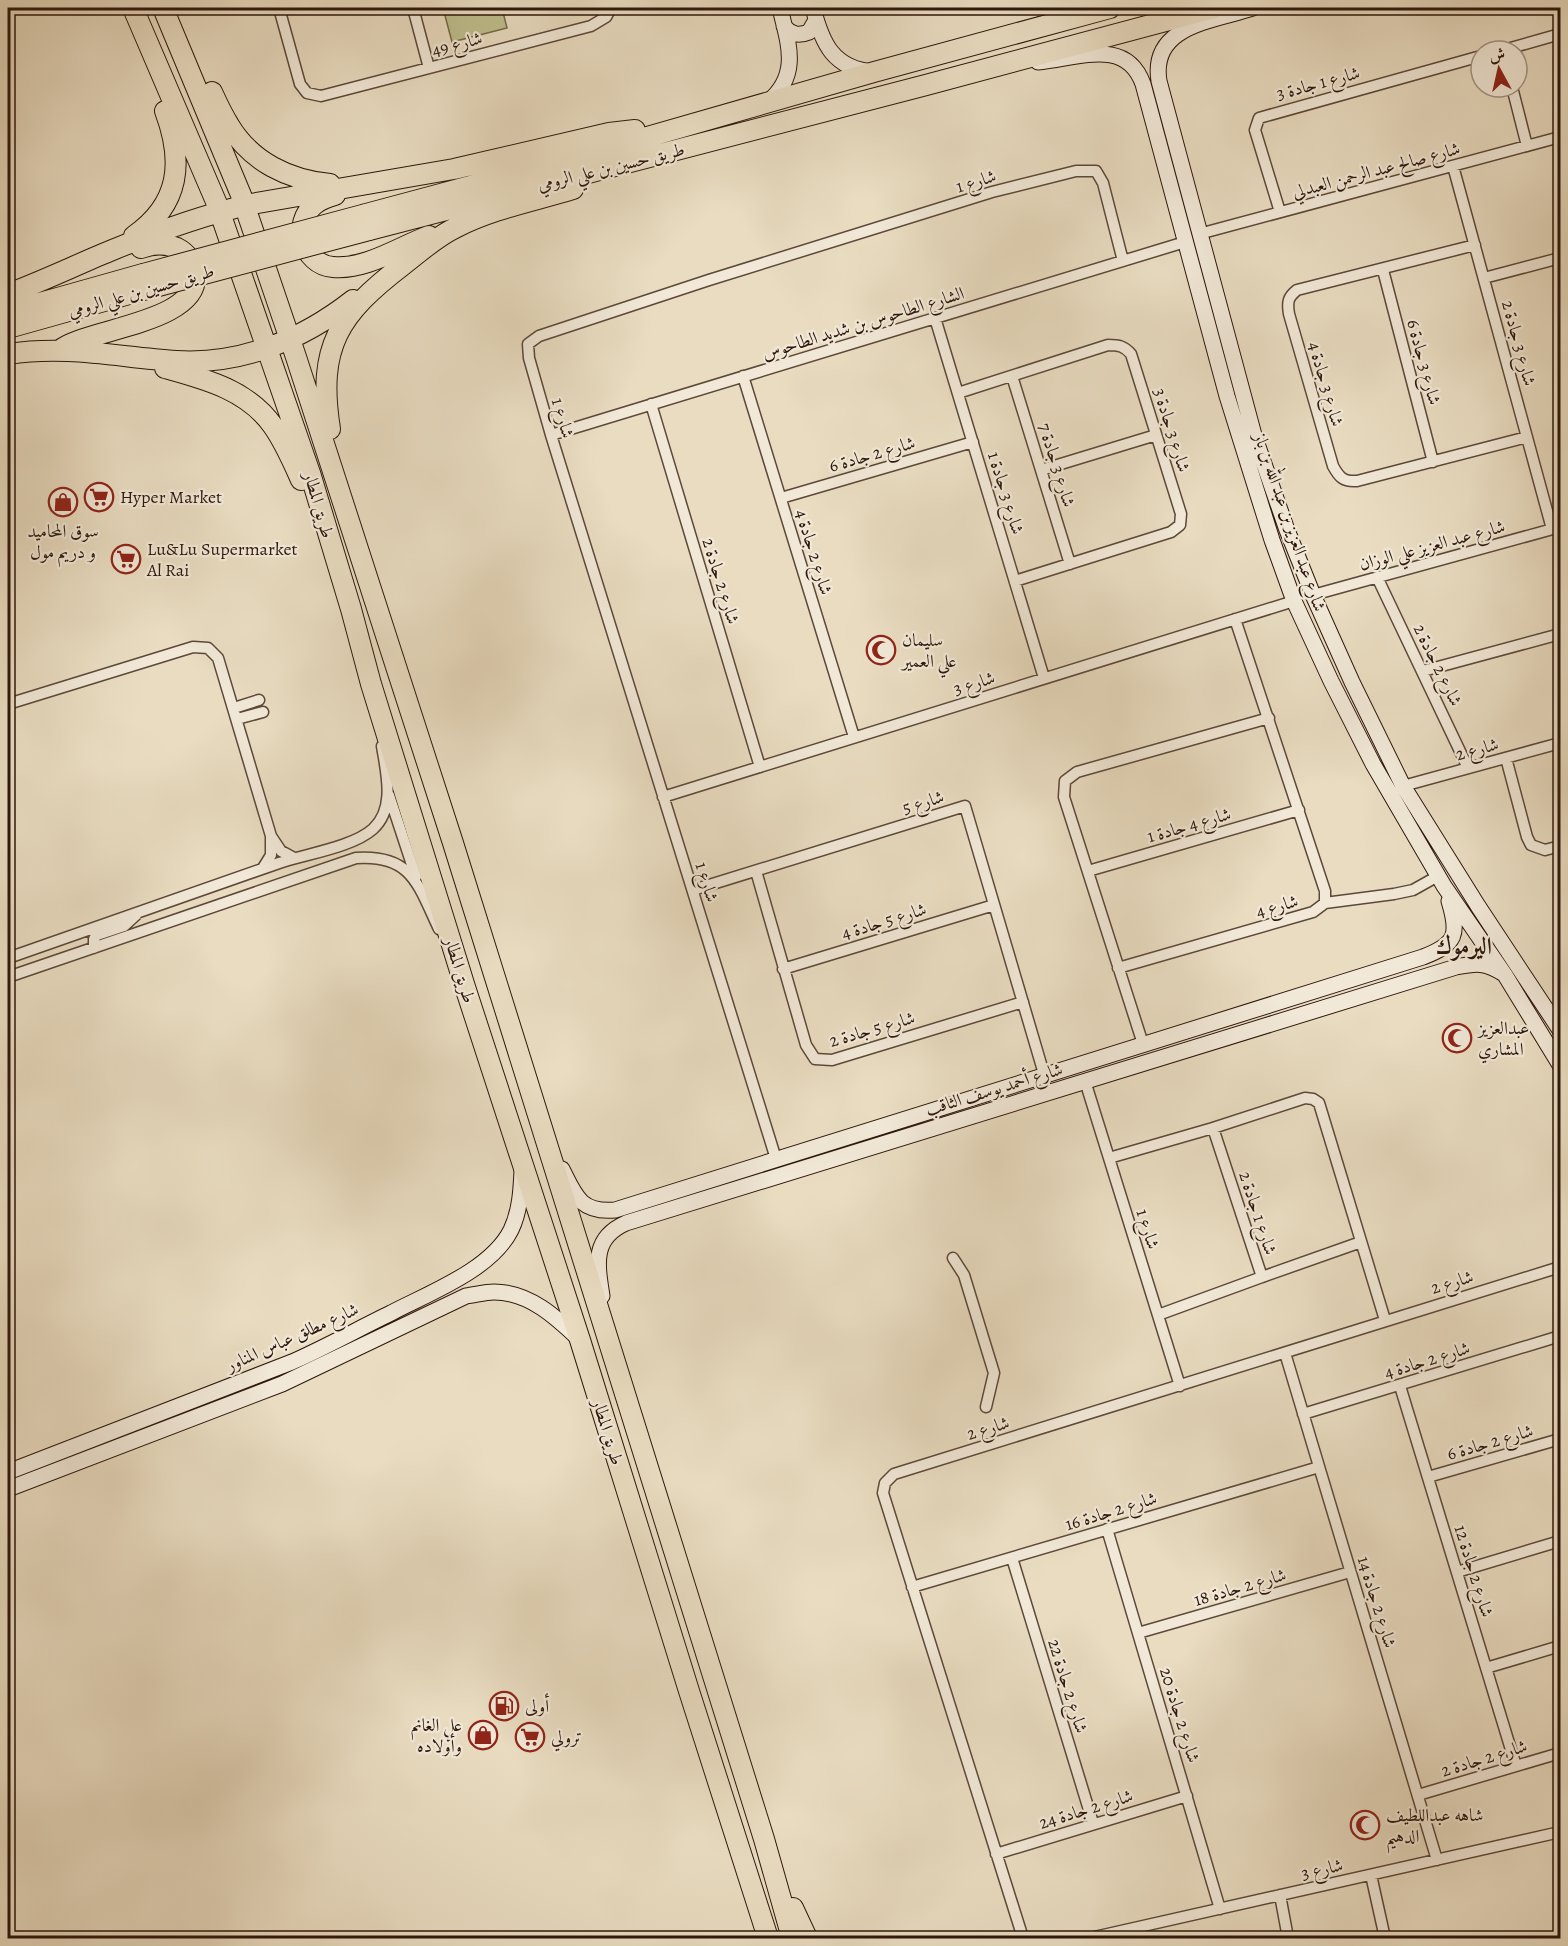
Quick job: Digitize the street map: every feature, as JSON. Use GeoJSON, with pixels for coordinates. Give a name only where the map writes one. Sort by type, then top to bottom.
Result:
{"type":"FeatureCollection","features":[{"type":"Feature","properties":{"kind":"highway","name":"طريق المطار"},"geometry":{"type":"LineString","coordinates":[[133,8],[219,211],[310,473],[371,684],[465,987],[580,1340],[744,1868],[768,1938]]}},
{"type":"Feature","properties":{"kind":"highway","name":"طريق المطار"},"geometry":{"type":"LineString","coordinates":[[163,8],[245,205],[339,487],[453,843],[764,1839],[792,1938]]}},
{"type":"Feature","properties":{"kind":"highway","name":"طريق حسين بن علي الرومي"},"geometry":{"type":"LineString","coordinates":[[368,222],[668,130],[1110,8]]}},
{"type":"Feature","properties":{"kind":"highway","name":"طريق حسين بن علي الرومي"},"geometry":{"type":"LineString","coordinates":[[8,312],[145,282],[368,222],[647,158],[1214,8]]}},
{"type":"Feature","properties":{"kind":"highway"},"geometry":{"type":"LineString","coordinates":[[176,37],[202,75],[229,125],[249,150],[267,164],[289,176],[314,183],[350,186]]}},
{"type":"Feature","properties":{"kind":"highway"},"geometry":{"type":"LineString","coordinates":[[8,294],[53,277],[108,251],[139,233],[152,221],[169,197],[175,179],[175,145],[154,82],[151,51]]}},
{"type":"Feature","properties":{"kind":"highway"},"geometry":{"type":"LineString","coordinates":[[108,251],[219,211],[245,205],[454,169],[609,134],[638,130],[668,130]]}},
{"type":"Feature","properties":{"kind":"highway"},"geometry":{"type":"LineString","coordinates":[[350,186],[341,194],[324,198],[313,205],[305,216],[302,228],[303,241],[309,253],[318,262],[330,267],[344,268],[362,263],[490,214],[587,185],[647,158]]}},
{"type":"Feature","properties":{"kind":"highway"},"geometry":{"type":"LineString","coordinates":[[8,354],[60,350],[177,361],[210,361],[239,357],[290,339],[327,320],[376,286],[439,237],[455,228]]}},
{"type":"Feature","properties":{"kind":"highway"},"geometry":{"type":"LineString","coordinates":[[60,350],[81,339],[162,314],[184,302],[194,287],[193,265],[177,248],[158,245],[123,254],[108,251]]}},
{"type":"Feature","properties":{"kind":"highway","name":"طريق حسين بن علي الرومي"},"geometry":{"type":"LineString","coordinates":[[8,328],[145,282]]}},
{"type":"Feature","properties":{"kind":"highway"},"geometry":{"type":"LineString","coordinates":[[339,487],[326,407],[326,367],[334,341],[345,322],[376,286]]}},
{"type":"Feature","properties":{"kind":"highway"},"geometry":{"type":"LineString","coordinates":[[124,356],[215,383],[254,405],[273,427],[282,442],[326,531]]}},
{"type":"Feature","properties":{"kind":"highway"},"geometry":{"type":"LineString","coordinates":[[764,1839],[807,1938]]}},
{"type":"Feature","properties":{"kind":"highway"},"geometry":{"type":"LineString","coordinates":[[744,1868],[760,1938]]}},
{"type":"Feature","properties":{"kind":"street","name":"شارع 49"},"geometry":{"type":"LineString","coordinates":[[279,8],[300,84],[307,93],[321,96],[591,26],[600,22],[610,10]]}},
{"type":"Feature","properties":{"kind":"street"},"geometry":{"type":"LineString","coordinates":[[413,8],[429,68]]}},
{"type":"Feature","properties":{"kind":"street"},"geometry":{"type":"LineString","coordinates":[[768,102],[783,85],[789,70],[790,57],[780,8]]}},
{"type":"Feature","properties":{"kind":"street","name":"شارع عبد العزيز بن عبد الله بن باز"},"geometry":{"type":"LineString","coordinates":[[1253,8],[1180,33],[1164,46],[1158,63],[1159,81],[1254,435],[1313,595],[1352,682],[1403,786],[1478,906],[1560,1030]]}},
{"type":"Feature","properties":{"kind":"street"},"geometry":{"type":"LineString","coordinates":[[784,26],[791,33],[800,35],[809,32],[814,14]]}},
{"type":"Feature","properties":{"kind":"street"},"geometry":{"type":"LineString","coordinates":[[814,14],[824,42],[833,54],[852,67],[874,72]]}},
{"type":"Feature","properties":{"kind":"street"},"geometry":{"type":"LineString","coordinates":[[1529,43],[1560,34]]}},
{"type":"Feature","properties":{"kind":"street","name":"شارع عبد العزيز بن عبد الله بن باز"},"geometry":{"type":"LineString","coordinates":[[1008,63],[1041,62],[1107,54],[1125,59],[1135,68],[1143,84],[1227,396],[1272,540],[1294,601],[1358,734],[1441,881],[1505,975],[1560,1065]]}},
{"type":"Feature","properties":{"kind":"street","name":"شارع 1 جادة 3"},"geometry":{"type":"LineString","coordinates":[[1280,212],[1255,130],[1259,118],[1469,59]]}},
{"type":"Feature","properties":{"kind":"street"},"geometry":{"type":"LineString","coordinates":[[1515,99],[1527,146]]}},
{"type":"Feature","properties":{"kind":"street","name":"شارع صالح عبد الرحمن العبدلي"},"geometry":{"type":"LineString","coordinates":[[1200,234],[1560,137]]}},
{"type":"Feature","properties":{"kind":"street","name":"شارع 3 جادة 2"},"geometry":{"type":"LineString","coordinates":[[1453,166],[1527,437],[1556,528]]}},
{"type":"Feature","properties":{"kind":"street","name":"شارع 1"},"geometry":{"type":"LineString","coordinates":[[776,1158],[551,435],[528,344],[532,339],[709,280],[992,192],[1076,171],[1096,171],[1103,183],[1123,261]]}},
{"type":"Feature","properties":{"kind":"street","name":"الشارع الطاحوس بن شديد الطاحوس"},"geometry":{"type":"LineString","coordinates":[[551,435],[1185,243]]}},
{"type":"Feature","properties":{"kind":"street","name":"شارع 3 جادة 4"},"geometry":{"type":"LineString","coordinates":[[1475,246],[1297,290],[1290,296],[1287,304],[1289,314],[1333,466],[1339,477],[1347,482],[1527,437]]}},
{"type":"Feature","properties":{"kind":"street"},"geometry":{"type":"LineString","coordinates":[[1484,278],[1560,258]]}},
{"type":"Feature","properties":{"kind":"street","name":"شارع 3 جادة 6"},"geometry":{"type":"LineString","coordinates":[[1383,270],[1433,462]]}},
{"type":"Feature","properties":{"kind":"street","name":"شارع 3 جادة 1"},"geometry":{"type":"LineString","coordinates":[[935,318],[1044,678]]}},
{"type":"Feature","properties":{"kind":"street","name":"شارع 3 جادة 3"},"geometry":{"type":"LineString","coordinates":[[958,393],[1108,345],[1122,346],[1131,354],[1181,514],[1180,525],[1171,532],[1015,581]]}},
{"type":"Feature","properties":{"kind":"street","name":"شارع 2 جادة 4"},"geometry":{"type":"LineString","coordinates":[[743,376],[854,737]]}},
{"type":"Feature","properties":{"kind":"street","name":"شارع 3 جادة 7"},"geometry":{"type":"LineString","coordinates":[[1012,376],[1070,564]]}},
{"type":"Feature","properties":{"kind":"street"},"geometry":{"type":"LineString","coordinates":[[1227,396],[1233,402],[1242,434],[1245,437],[1254,435]]}},
{"type":"Feature","properties":{"kind":"street","name":"شارع 2 جادة 2"},"geometry":{"type":"LineString","coordinates":[[651,404],[760,767]]}},
{"type":"Feature","properties":{"kind":"street"},"geometry":{"type":"LineString","coordinates":[[1041,470],[1156,435]]}},
{"type":"Feature","properties":{"kind":"street","name":"شارع 2 جادة 6"},"geometry":{"type":"LineString","coordinates":[[781,498],[973,442]]}},
{"type":"Feature","properties":{"kind":"street"},"geometry":{"type":"LineString","coordinates":[[1243,448],[1250,447],[1268,487],[1275,495]]}},
{"type":"Feature","properties":{"kind":"street","name":"شارع عبد العزيز علي الوزان"},"geometry":{"type":"LineString","coordinates":[[1313,595],[1556,528]]}},
{"type":"Feature","properties":{"kind":"street","name":"شارع 2 جادة 2"},"geometry":{"type":"LineString","coordinates":[[1377,577],[1468,768]]}},
{"type":"Feature","properties":{"kind":"street","name":"شارع 3"},"geometry":{"type":"LineString","coordinates":[[663,797],[1294,601]]}},
{"type":"Feature","properties":{"kind":"street","name":"شارع 4"},"geometry":{"type":"LineString","coordinates":[[1118,968],[1313,912],[1324,903],[1325,891],[1235,620]]}},
{"type":"Feature","properties":{"kind":"street"},"geometry":{"type":"LineString","coordinates":[[1423,670],[1560,633]]}},
{"type":"Feature","properties":{"kind":"street"},"geometry":{"type":"LineString","coordinates":[[8,704],[198,646],[212,651],[218,658],[234,708],[271,836],[271,855],[263,868]]}},
{"type":"Feature","properties":{"kind":"street"},"geometry":{"type":"LineString","coordinates":[[1331,681],[1346,690],[1360,718],[1370,717]]}},
{"type":"Feature","properties":{"kind":"street"},"geometry":{"type":"LineString","coordinates":[[371,684],[388,795],[420,890],[465,987]]}},
{"type":"Feature","properties":{"kind":"street"},"geometry":{"type":"LineString","coordinates":[[234,708],[259,700]]}},
{"type":"Feature","properties":{"kind":"street"},"geometry":{"type":"LineString","coordinates":[[237,719],[263,712]]}},
{"type":"Feature","properties":{"kind":"street"},"geometry":{"type":"LineString","coordinates":[[1143,1044],[1064,797],[1065,780],[1077,772],[1269,718]]}},
{"type":"Feature","properties":{"kind":"street"},"geometry":{"type":"LineString","coordinates":[[1358,734],[1363,730],[1370,732],[1385,761],[1395,769]]}},
{"type":"Feature","properties":{"kind":"street","name":"شارع 2"},"geometry":{"type":"LineString","coordinates":[[1403,786],[1560,743]]}},
{"type":"Feature","properties":{"kind":"street"},"geometry":{"type":"LineString","coordinates":[[1506,758],[1531,845],[1545,850],[1560,846]]}},
{"type":"Feature","properties":{"kind":"street"},"geometry":{"type":"LineString","coordinates":[[8,958],[263,868],[357,838],[373,829],[382,818],[388,795]]}},
{"type":"Feature","properties":{"kind":"street","name":"شارع 5"},"geometry":{"type":"LineString","coordinates":[[693,891],[965,806],[1044,1074]]}},
{"type":"Feature","properties":{"kind":"street","name":"شارع 4 جادة 1"},"geometry":{"type":"LineString","coordinates":[[1088,871],[1299,810]]}},
{"type":"Feature","properties":{"kind":"street"},"geometry":{"type":"LineString","coordinates":[[271,836],[281,850],[294,858]]}},
{"type":"Feature","properties":{"kind":"street"},"geometry":{"type":"LineString","coordinates":[[282,882],[301,870],[321,862],[322,857],[319,852]]}},
{"type":"Feature","properties":{"kind":"street"},"geometry":{"type":"LineString","coordinates":[[8,977],[356,858],[375,856],[399,864],[410,874],[420,890]]}},
{"type":"Feature","properties":{"kind":"street","name":"شارع 5 جادة 2"},"geometry":{"type":"LineString","coordinates":[[756,871],[806,1045],[815,1059],[832,1060],[1023,1002]]}},
{"type":"Feature","properties":{"kind":"street"},"geometry":{"type":"LineString","coordinates":[[1324,903],[1403,892],[1441,881]]}},
{"type":"Feature","properties":{"kind":"street","name":"شارع أحمد يوسف الثاقب"},"geometry":{"type":"LineString","coordinates":[[541,1130],[577,1198],[593,1209],[615,1210],[1423,957],[1443,948],[1452,938],[1455,923],[1441,881]]}},
{"type":"Feature","properties":{"kind":"street","name":"شارع 5 جادة 4"},"geometry":{"type":"LineString","coordinates":[[783,969],[994,905]]}},
{"type":"Feature","properties":{"kind":"street"},"geometry":{"type":"LineString","coordinates":[[94,948],[94,939],[97,935],[123,926],[140,911]]}},
{"type":"Feature","properties":{"kind":"street"},"geometry":{"type":"LineString","coordinates":[[1392,986],[1395,981],[1425,971],[1429,967],[1428,961],[1423,957]]}},
{"type":"Feature","properties":{"kind":"street","name":"شارع أحمد يوسف الثاقب"},"geometry":{"type":"LineString","coordinates":[[610,1349],[597,1267],[598,1257],[606,1237],[626,1223],[1392,986],[1474,963],[1490,965],[1505,975]]}},
{"type":"Feature","properties":{"kind":"street","name":"شارع 1"},"geometry":{"type":"LineString","coordinates":[[1084,1081],[1180,1386]]}},
{"type":"Feature","properties":{"kind":"street"},"geometry":{"type":"LineString","coordinates":[[985,1113],[982,1109],[983,1104],[1013,1092],[1019,1082]]}},
{"type":"Feature","properties":{"kind":"street"},"geometry":{"type":"LineString","coordinates":[[1108,1158],[1213,1128],[1305,1098],[1313,1099],[1319,1103],[1385,1320]]}},
{"type":"Feature","properties":{"kind":"street","name":"شارع 1 جادة 2"},"geometry":{"type":"LineString","coordinates":[[1213,1128],[1262,1277],[1361,1242]]}},
{"type":"Feature","properties":{"kind":"street","name":"شارع مطلق عباس المناور"},"geometry":{"type":"LineString","coordinates":[[8,1472],[292,1362],[333,1344],[468,1274],[493,1253],[511,1231],[520,1204],[523,1165]]}},
{"type":"Feature","properties":{"kind":"street"},"geometry":{"type":"LineString","coordinates":[[626,1223],[632,1215],[663,1203],[674,1191]]}},
{"type":"Feature","properties":{"kind":"street"},"geometry":{"type":"LineString","coordinates":[[953,1258],[964,1275],[994,1372],[986,1407]]}},
{"type":"Feature","properties":{"kind":"street","name":"شارع 2"},"geometry":{"type":"LineString","coordinates":[[1023,1938],[883,1493],[885,1483],[894,1474],[1560,1267]]}},
{"type":"Feature","properties":{"kind":"street"},"geometry":{"type":"LineString","coordinates":[[1158,1315],[1262,1277]]}},
{"type":"Feature","properties":{"kind":"street","name":"شارع مطلق عباس المناور"},"geometry":{"type":"LineString","coordinates":[[8,1489],[282,1384],[466,1296],[495,1292],[527,1299],[554,1316],[580,1340]]}},
{"type":"Feature","properties":{"kind":"street"},"geometry":{"type":"LineString","coordinates":[[389,1314],[397,1323],[393,1331]]}},
{"type":"Feature","properties":{"kind":"street","name":"شارع 2 جادة 4"},"geometry":{"type":"LineString","coordinates":[[1303,1414],[1560,1336]]}},
{"type":"Feature","properties":{"kind":"street","name":"شارع 2 جادة 14"},"geometry":{"type":"LineString","coordinates":[[1285,1353],[1437,1860]]}},
{"type":"Feature","properties":{"kind":"street","name":"شارع 2 جادة 12"},"geometry":{"type":"LineString","coordinates":[[1400,1386],[1516,1766]]}},
{"type":"Feature","properties":{"kind":"street","name":"شارع 2 جادة 6"},"geometry":{"type":"LineString","coordinates":[[1428,1477],[1560,1439]]}},
{"type":"Feature","properties":{"kind":"street","name":"شارع 2 جادة 16"},"geometry":{"type":"LineString","coordinates":[[912,1587],[1319,1467]]}},
{"type":"Feature","properties":{"kind":"street","name":"شارع 2 جادة 20"},"geometry":{"type":"LineString","coordinates":[[1107,1529],[1220,1909]]}},
{"type":"Feature","properties":{"kind":"street"},"geometry":{"type":"LineString","coordinates":[[1457,1572],[1560,1541]]}},
{"type":"Feature","properties":{"kind":"street","name":"شارع 2 جادة 22"},"geometry":{"type":"LineString","coordinates":[[1012,1558],[1093,1823]]}},
{"type":"Feature","properties":{"kind":"street","name":"شارع 2 جادة 18"},"geometry":{"type":"LineString","coordinates":[[1138,1634],[1350,1572]]}},
{"type":"Feature","properties":{"kind":"street"},"geometry":{"type":"LineString","coordinates":[[1486,1668],[1560,1646]]}},
{"type":"Feature","properties":{"kind":"street","name":"شارع 2 جادة 2"},"geometry":{"type":"LineString","coordinates":[[1418,1795],[1560,1753]]}},
{"type":"Feature","properties":{"kind":"street","name":"شارع 2 جادة 24"},"geometry":{"type":"LineString","coordinates":[[996,1854],[1186,1796]]}},
{"type":"Feature","properties":{"kind":"street","name":"شارع 3"},"geometry":{"type":"LineString","coordinates":[[1090,1938],[1560,1832]]}},
{"type":"Feature","properties":{"kind":"street"},"geometry":{"type":"LineString","coordinates":[[1371,1875],[1385,1938]]}},
{"type":"Feature","properties":{"kind":"street"},"geometry":{"type":"LineString","coordinates":[[1280,1895],[1288,1938]]}},
{"type":"Feature","properties":{"kind":"shaded area"},"geometry":{"type":"Polygon","coordinates":[[[443,8],[502,8],[507,28],[452,42],[443,8]]]}},
{"type":"Feature","properties":{"kind":"place","name":"Hyper Market"},"geometry":{"type":"Point","coordinates":[99,497]}},
{"type":"Feature","properties":{"kind":"place","name":"سوق المحاميد و دريم مول"},"geometry":{"type":"Point","coordinates":[63,502]}},
{"type":"Feature","properties":{"kind":"place","name":"Lu&Lu Supermarket Al Rai"},"geometry":{"type":"Point","coordinates":[126,559]}},
{"type":"Feature","properties":{"kind":"place","name":"سليمان علي العمير"},"geometry":{"type":"Point","coordinates":[881,650]}},
{"type":"Feature","properties":{"kind":"place","name":"عبدالعزيز المشاري"},"geometry":{"type":"Point","coordinates":[1457,1038]}},
{"type":"Feature","properties":{"kind":"place","name":"أولى"},"geometry":{"type":"Point","coordinates":[504,1706]}},
{"type":"Feature","properties":{"kind":"place","name":"علي الغانم وأولاده"},"geometry":{"type":"Point","coordinates":[483,1735]}},
{"type":"Feature","properties":{"kind":"place","name":"ترولي"},"geometry":{"type":"Point","coordinates":[530,1737]}},
{"type":"Feature","properties":{"kind":"place","name":"شاهه عبداللطيف الدهيم"},"geometry":{"type":"Point","coordinates":[1365,1825]}},
{"type":"Feature","properties":{"kind":"district","name":"اليرموك"},"geometry":{"type":"Point","coordinates":[1464,946]}}]}
